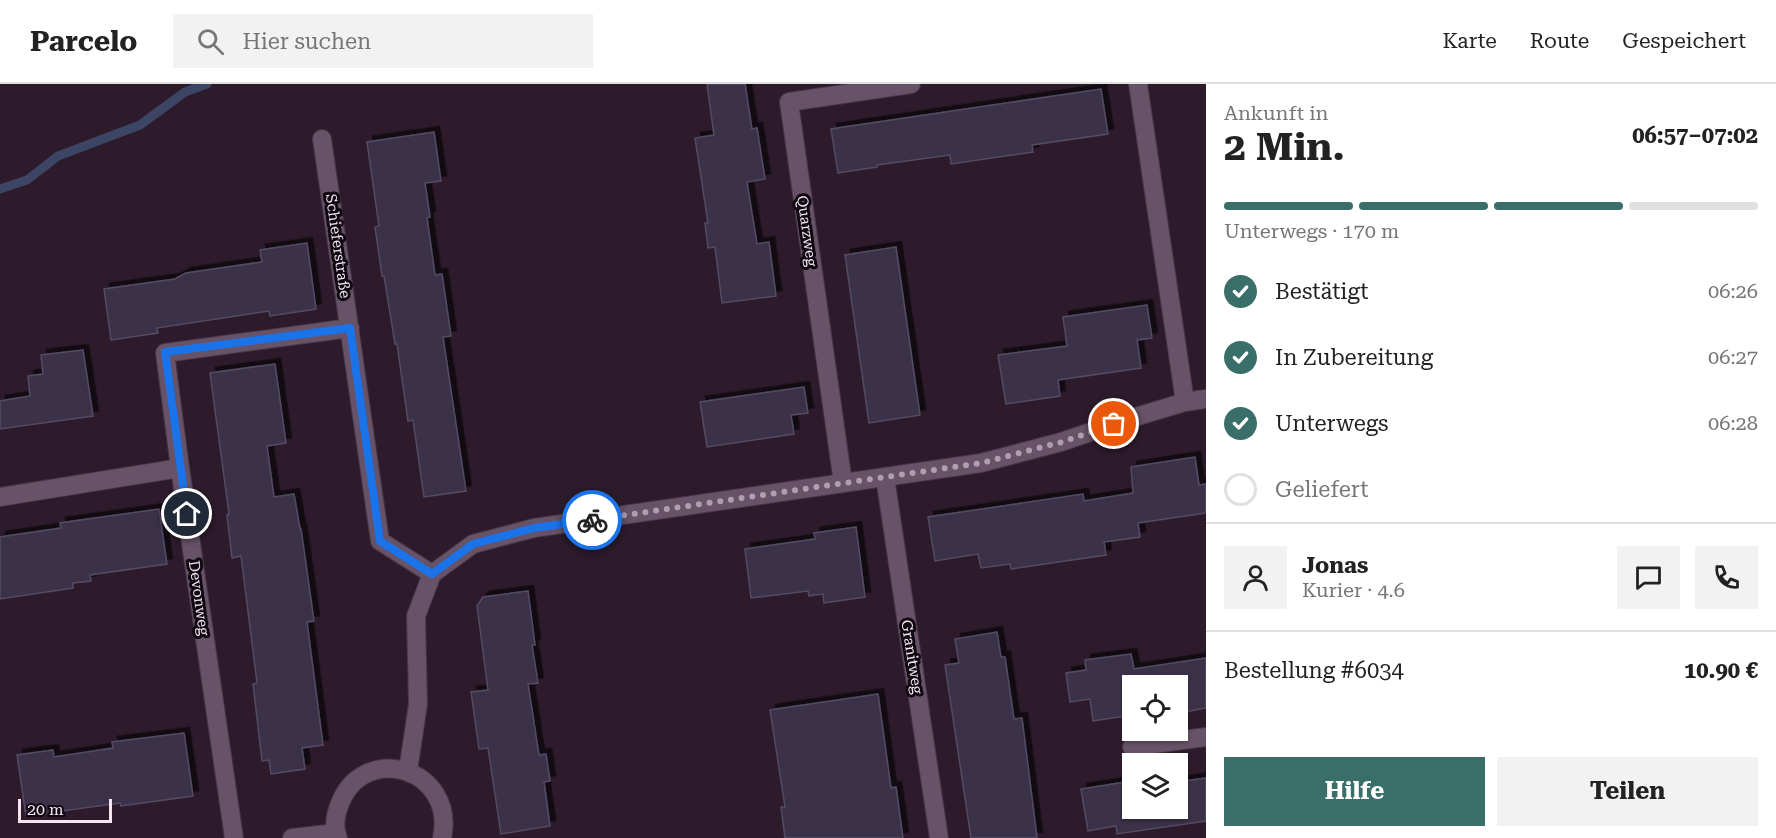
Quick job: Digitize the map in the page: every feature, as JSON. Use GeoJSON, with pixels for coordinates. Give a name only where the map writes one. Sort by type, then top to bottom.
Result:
{"type":"FeatureCollection","features":[{"type":"Feature","properties":{"kind":"street","name":"Quarzweg"},"geometry":{"type":"LineString","coordinates":[[843,483],[789,102],[911,84]]}},
{"type":"Feature","properties":{"kind":"street"},"geometry":{"type":"LineString","coordinates":[[1138,84],[1185,402]]}},
{"type":"Feature","properties":{"kind":"street","name":"Schieferstraße"},"geometry":{"type":"LineString","coordinates":[[322,139],[380,541],[432,574]]}},
{"type":"Feature","properties":{"kind":"street","name":"Devonweg"},"geometry":{"type":"LineString","coordinates":[[234,838],[165,352],[350,328]]}},
{"type":"Feature","properties":{"kind":"street"},"geometry":{"type":"LineString","coordinates":[[408,771],[418,704],[416,616],[432,574],[473,544],[534,528],[981,463],[1062,442],[1185,402],[1206,399]]}},
{"type":"Feature","properties":{"kind":"street"},"geometry":{"type":"LineString","coordinates":[[0,497],[180,468]]}},
{"type":"Feature","properties":{"kind":"street","name":"Granitweg"},"geometry":{"type":"LineString","coordinates":[[885,477],[939,838]]}},
{"type":"Feature","properties":{"kind":"street"},"geometry":{"type":"LineString","coordinates":[[1132,747],[1206,737]]}},
{"type":"Feature","properties":{"kind":"street"},"geometry":{"type":"LineString","coordinates":[[292,838],[337,836],[336,814],[342,796],[354,782],[370,772],[389,768],[408,771],[423,779],[435,792],[442,808],[445,825],[442,838]]}},
{"type":"Feature","properties":{"kind":"building"},"geometry":{"type":"Polygon","coordinates":[[[707,84],[745,84],[752,129],[757,128],[765,179],[747,182],[757,244],[769,242],[776,296],[722,303],[715,247],[708,248],[705,223],[708,223],[695,138],[714,135],[707,84]]]}},
{"type":"Feature","properties":{"kind":"building"},"geometry":{"type":"Polygon","coordinates":[[[1101,89],[1108,134],[1032,145],[1033,152],[951,164],[950,155],[838,173],[831,129],[1101,89]]]}},
{"type":"Feature","properties":{"kind":"building"},"geometry":{"type":"Polygon","coordinates":[[[434,132],[441,181],[425,183],[430,217],[427,218],[435,275],[442,274],[451,336],[443,337],[466,491],[424,497],[413,420],[408,421],[397,344],[395,344],[384,276],[382,276],[375,227],[379,226],[367,142],[434,132]]]}},
{"type":"Feature","properties":{"kind":"building"},"geometry":{"type":"Polygon","coordinates":[[[307,243],[316,309],[270,316],[269,311],[157,328],[158,333],[111,340],[104,289],[175,279],[186,273],[262,262],[260,250],[307,243]]]}},
{"type":"Feature","properties":{"kind":"building"},"geometry":{"type":"Polygon","coordinates":[[[896,247],[920,415],[869,423],[845,255],[896,247]]]}},
{"type":"Feature","properties":{"kind":"building"},"geometry":{"type":"Polygon","coordinates":[[[1147,305],[1152,338],[1137,340],[1141,368],[1058,380],[1060,396],[1006,404],[998,355],[1067,346],[1063,317],[1147,305]]]}},
{"type":"Feature","properties":{"kind":"building"},"geometry":{"type":"Polygon","coordinates":[[[83,350],[93,416],[0,429],[0,401],[30,396],[28,376],[43,374],[41,355],[83,350]]]}},
{"type":"Feature","properties":{"kind":"building"},"geometry":{"type":"Polygon","coordinates":[[[275,364],[286,443],[267,446],[274,497],[294,494],[301,529],[314,621],[307,622],[323,745],[302,748],[305,769],[271,774],[269,760],[262,761],[253,684],[257,683],[241,556],[232,558],[227,515],[229,514],[210,373],[275,364]]]}},
{"type":"Feature","properties":{"kind":"building"},"geometry":{"type":"Polygon","coordinates":[[[804,387],[808,413],[791,415],[794,434],[707,447],[700,402],[804,387]]]}},
{"type":"Feature","properties":{"kind":"building"},"geometry":{"type":"Polygon","coordinates":[[[1195,457],[1199,485],[1206,484],[1206,513],[1138,523],[1140,537],[1104,542],[1106,555],[1011,569],[1010,564],[981,568],[978,554],[935,561],[928,517],[1083,494],[1084,501],[1133,493],[1131,467],[1195,457]]]}},
{"type":"Feature","properties":{"kind":"building"},"geometry":{"type":"Polygon","coordinates":[[[159,509],[167,564],[90,575],[91,581],[73,583],[73,588],[0,599],[0,537],[61,528],[60,523],[159,509]]]}},
{"type":"Feature","properties":{"kind":"building"},"geometry":{"type":"Polygon","coordinates":[[[856,527],[865,597],[824,603],[823,594],[809,596],[808,591],[751,598],[745,549],[815,539],[814,533],[856,527]]]}},
{"type":"Feature","properties":{"kind":"building"},"geometry":{"type":"Polygon","coordinates":[[[528,591],[535,645],[532,645],[538,683],[528,684],[539,755],[546,754],[550,781],[544,782],[550,826],[501,834],[488,748],[479,749],[471,692],[488,690],[477,606],[483,597],[528,591]]]}},
{"type":"Feature","properties":{"kind":"building"},"geometry":{"type":"Polygon","coordinates":[[[997,632],[1001,657],[1005,657],[1014,719],[1022,718],[1037,838],[971,838],[945,665],[959,663],[955,639],[997,632]]]}},
{"type":"Feature","properties":{"kind":"building"},"geometry":{"type":"Polygon","coordinates":[[[1131,654],[1134,669],[1206,658],[1206,708],[1188,711],[1188,675],[1122,675],[1122,717],[1093,721],[1090,699],[1070,702],[1066,673],[1086,670],[1085,660],[1131,654]]]}},
{"type":"Feature","properties":{"kind":"building"},"geometry":{"type":"Polygon","coordinates":[[[878,694],[891,788],[896,787],[903,838],[785,838],[781,807],[785,807],[770,710],[878,694]]]}},
{"type":"Feature","properties":{"kind":"building"},"geometry":{"type":"Polygon","coordinates":[[[184,733],[193,796],[26,816],[17,755],[53,750],[54,757],[113,748],[112,742],[184,733]]]}},
{"type":"Feature","properties":{"kind":"building"},"geometry":{"type":"Polygon","coordinates":[[[1206,778],[1206,821],[1117,834],[1116,826],[1088,831],[1081,789],[1122,783],[1122,819],[1188,819],[1188,781],[1206,778]]]}},
{"type":"Feature","properties":{"kind":"waterway"},"geometry":{"type":"LineString","coordinates":[[0,189],[27,180],[58,156],[140,125],[185,92],[207,84]]}},
{"type":"Feature","properties":{"kind":"way so far"},"geometry":{"type":"LineString","coordinates":[[592,520],[981,463],[1062,442],[1114,424]]}},
{"type":"Feature","properties":{"kind":"route"},"geometry":{"type":"LineString","coordinates":[[187,514],[165,352],[350,328],[380,541],[432,574],[473,544],[534,528],[592,520]]}}]}
